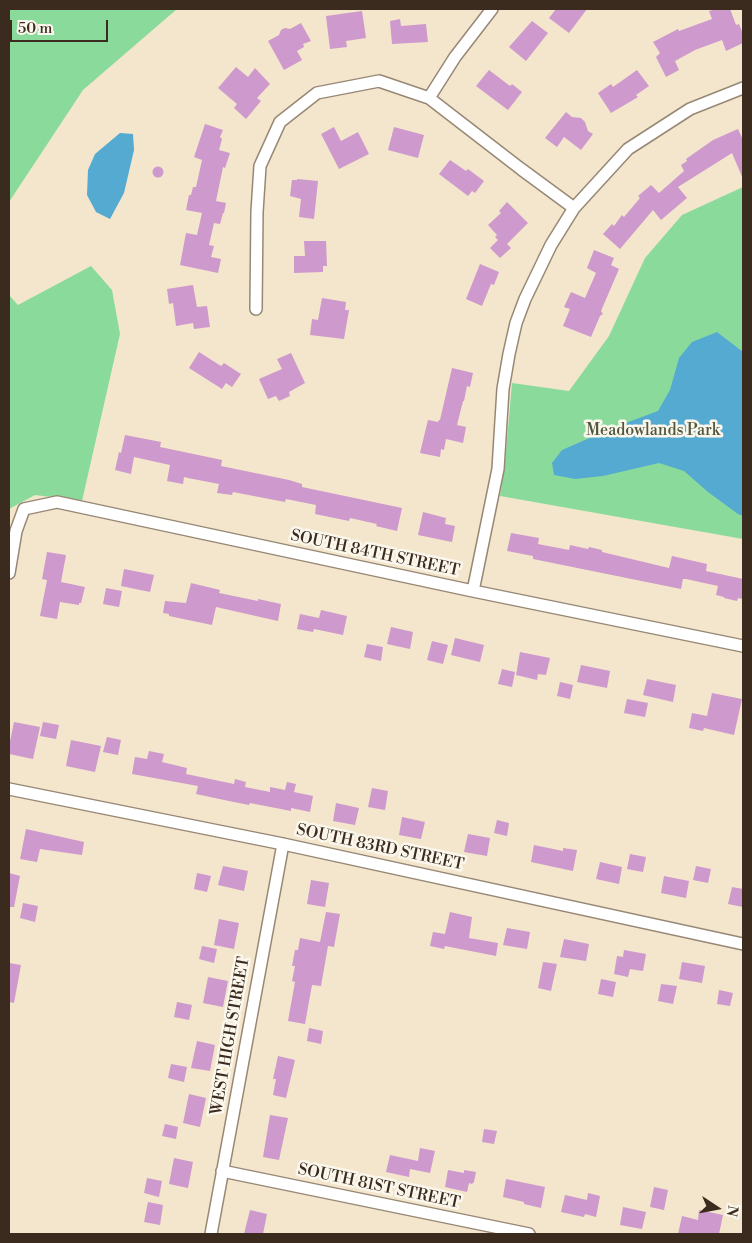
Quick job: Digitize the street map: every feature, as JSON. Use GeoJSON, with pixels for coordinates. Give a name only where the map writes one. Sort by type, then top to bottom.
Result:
{"type":"FeatureCollection","features":[{"type":"Feature","properties":{"kind":"street"},"geometry":{"type":"LineString","coordinates":[[429,98],[455,56],[492,9]]}},
{"type":"Feature","properties":{"kind":"street"},"geometry":{"type":"LineString","coordinates":[[256,309],[257,212],[260,166],[280,122],[317,93],[379,81],[429,98],[574,208]]}},
{"type":"Feature","properties":{"kind":"street"},"geometry":{"type":"LineString","coordinates":[[473,591],[498,468],[503,389],[509,354],[516,323],[536,273],[551,245],[574,208],[628,149],[690,109],[743,88]]}},
{"type":"Feature","properties":{"kind":"street","name":"SOUTH 84TH STREET"},"geometry":{"type":"LineString","coordinates":[[9,573],[16,531],[24,509],[57,502],[473,591],[743,646]]}},
{"type":"Feature","properties":{"kind":"street","name":"SOUTH 83RD STREET"},"geometry":{"type":"LineString","coordinates":[[9,789],[283,844],[743,944]]}},
{"type":"Feature","properties":{"kind":"street","name":"WEST HIGH STREET"},"geometry":{"type":"LineString","coordinates":[[211,1234],[283,844]]}},
{"type":"Feature","properties":{"kind":"street","name":"SOUTH 81ST STREET"},"geometry":{"type":"LineString","coordinates":[[222,1171],[529,1234]]}},
{"type":"Feature","properties":{"kind":"green space"},"geometry":{"type":"Polygon","coordinates":[[[9,9],[177,9],[83,90],[9,202],[9,9]]]}},
{"type":"Feature","properties":{"kind":"green space","name":"Meadowlands Park"},"geometry":{"type":"Polygon","coordinates":[[[743,187],[743,539],[500,496],[512,383],[569,391],[609,336],[645,258],[682,215],[743,187]]]}},
{"type":"Feature","properties":{"kind":"green space"},"geometry":{"type":"Polygon","coordinates":[[[91,266],[112,290],[120,334],[82,501],[35,495],[9,509],[9,295],[18,305],[91,266]]]}},
{"type":"Feature","properties":{"kind":"water"},"geometry":{"type":"Polygon","coordinates":[[[120,133],[133,134],[134,150],[124,193],[110,219],[96,212],[87,195],[88,170],[95,154],[120,133]]]}},
{"type":"Feature","properties":{"kind":"water"},"geometry":{"type":"Polygon","coordinates":[[[717,332],[743,352],[743,516],[708,492],[684,471],[659,463],[603,476],[575,479],[554,475],[552,463],[562,450],[658,411],[670,390],[679,358],[692,342],[717,332]]]}},
{"type":"Feature","properties":{"kind":"building"},"geometry":{"type":"Polygon","coordinates":[[[556,9],[587,9],[569,33],[549,18],[556,9]]]}},
{"type":"Feature","properties":{"kind":"building"},"geometry":{"type":"Polygon","coordinates":[[[730,9],[736,25],[739,24],[743,34],[743,43],[726,51],[722,40],[695,50],[675,61],[679,70],[666,77],[656,57],[660,53],[653,42],[678,29],[679,31],[712,19],[709,11],[730,9]]]}},
{"type":"Feature","properties":{"kind":"building"},"geometry":{"type":"Polygon","coordinates":[[[362,11],[366,38],[346,41],[347,47],[330,49],[326,16],[362,11]]]}},
{"type":"Feature","properties":{"kind":"building"},"geometry":{"type":"Polygon","coordinates":[[[400,19],[401,26],[426,24],[428,42],[392,44],[390,21],[400,19]]]}},
{"type":"Feature","properties":{"kind":"building"},"geometry":{"type":"Polygon","coordinates":[[[532,21],[548,33],[526,61],[509,47],[532,21]]]}},
{"type":"Feature","properties":{"kind":"building"},"geometry":{"type":"Polygon","coordinates":[[[301,23],[311,41],[303,44],[304,47],[297,51],[302,60],[284,70],[268,41],[279,35],[281,30],[285,28],[290,29],[301,23]]]}},
{"type":"Feature","properties":{"kind":"building"},"geometry":{"type":"Polygon","coordinates":[[[236,67],[248,77],[255,68],[270,84],[257,98],[261,101],[246,119],[234,108],[237,104],[218,88],[236,67]]]}},
{"type":"Feature","properties":{"kind":"building"},"geometry":{"type":"Polygon","coordinates":[[[489,70],[510,86],[512,84],[522,92],[508,110],[476,86],[489,70]]]}},
{"type":"Feature","properties":{"kind":"building"},"geometry":{"type":"Polygon","coordinates":[[[637,70],[649,86],[636,95],[638,97],[611,113],[598,93],[611,84],[613,87],[637,70]]]}},
{"type":"Feature","properties":{"kind":"building"},"geometry":{"type":"Polygon","coordinates":[[[566,112],[572,117],[581,118],[585,122],[588,131],[593,134],[581,150],[564,137],[557,147],[545,138],[566,112]]]}},
{"type":"Feature","properties":{"kind":"building"},"geometry":{"type":"Polygon","coordinates":[[[205,124],[223,130],[220,137],[222,139],[219,150],[230,153],[225,168],[223,167],[216,201],[226,203],[224,213],[220,224],[214,223],[209,245],[214,246],[211,257],[221,259],[218,273],[180,265],[186,233],[197,235],[202,213],[186,210],[189,195],[191,195],[193,187],[196,187],[202,160],[194,157],[205,124]]]}},
{"type":"Feature","properties":{"kind":"building"},"geometry":{"type":"Polygon","coordinates":[[[334,127],[341,141],[358,132],[369,154],[339,169],[321,134],[334,127]]]}},
{"type":"Feature","properties":{"kind":"building"},"geometry":{"type":"Polygon","coordinates":[[[394,127],[424,135],[418,158],[388,150],[394,127]]]}},
{"type":"Feature","properties":{"kind":"building"},"geometry":{"type":"Polygon","coordinates":[[[738,129],[743,140],[743,179],[732,153],[678,187],[687,198],[661,220],[653,210],[620,249],[603,234],[612,224],[614,226],[622,215],[624,217],[640,198],[638,196],[651,185],[659,193],[684,171],[681,165],[687,161],[686,159],[713,140],[738,129]]]}},
{"type":"Feature","properties":{"kind":"building"},"geometry":{"type":"Polygon","coordinates":[[[450,160],[466,171],[468,169],[484,181],[475,193],[472,191],[468,196],[439,174],[450,160]]]}},
{"type":"Feature","properties":{"kind":"building"},"geometry":{"type":"Polygon","coordinates":[[[158,166],[164,172],[158,178],[152,172],[158,166]]]}},
{"type":"Feature","properties":{"kind":"building"},"geometry":{"type":"Polygon","coordinates":[[[292,180],[318,181],[314,219],[299,217],[301,199],[290,196],[292,180]]]}},
{"type":"Feature","properties":{"kind":"building"},"geometry":{"type":"Polygon","coordinates":[[[507,202],[528,223],[507,244],[511,248],[500,258],[490,248],[498,240],[495,237],[497,235],[488,225],[501,213],[499,211],[507,202]]]}},
{"type":"Feature","properties":{"kind":"building"},"geometry":{"type":"Polygon","coordinates":[[[304,241],[326,241],[327,266],[323,266],[323,272],[294,273],[294,256],[305,256],[304,241]]]}},
{"type":"Feature","properties":{"kind":"building"},"geometry":{"type":"Polygon","coordinates":[[[594,250],[614,258],[611,265],[619,269],[601,311],[603,314],[600,316],[591,337],[563,326],[570,309],[564,307],[571,292],[585,298],[596,273],[587,268],[594,250]]]}},
{"type":"Feature","properties":{"kind":"building"},"geometry":{"type":"Polygon","coordinates":[[[480,264],[499,272],[494,285],[491,284],[482,306],[466,299],[480,264]]]}},
{"type":"Feature","properties":{"kind":"building"},"geometry":{"type":"Polygon","coordinates":[[[193,285],[197,307],[207,306],[210,327],[194,329],[193,323],[176,326],[173,303],[169,304],[167,289],[193,285]]]}},
{"type":"Feature","properties":{"kind":"building"},"geometry":{"type":"Polygon","coordinates":[[[322,298],[346,302],[345,310],[349,310],[344,339],[310,335],[312,319],[318,320],[322,298]]]}},
{"type":"Feature","properties":{"kind":"building"},"geometry":{"type":"Polygon","coordinates":[[[199,352],[221,366],[224,363],[241,374],[232,387],[226,383],[222,389],[189,368],[199,352]]]}},
{"type":"Feature","properties":{"kind":"building"},"geometry":{"type":"Polygon","coordinates":[[[291,353],[305,383],[289,392],[290,396],[279,401],[276,396],[268,399],[259,379],[282,369],[277,359],[291,353]]]}},
{"type":"Feature","properties":{"kind":"building"},"geometry":{"type":"Polygon","coordinates":[[[452,368],[473,373],[470,387],[467,386],[457,425],[466,427],[463,443],[446,439],[444,450],[441,449],[440,457],[420,453],[428,420],[438,422],[440,420],[452,368]]]}},
{"type":"Feature","properties":{"kind":"building"},"geometry":{"type":"Polygon","coordinates":[[[125,435],[161,442],[160,447],[222,460],[221,466],[289,480],[302,484],[302,487],[402,508],[397,531],[350,518],[349,521],[315,514],[316,505],[286,499],[285,502],[233,492],[232,495],[217,493],[219,484],[184,477],[183,484],[167,481],[170,465],[134,457],[131,474],[115,470],[125,435]]]}},
{"type":"Feature","properties":{"kind":"building"},"geometry":{"type":"Polygon","coordinates":[[[423,512],[446,518],[445,524],[455,526],[452,542],[418,535],[423,512]]]}},
{"type":"Feature","properties":{"kind":"building"},"geometry":{"type":"Polygon","coordinates":[[[511,533],[539,538],[538,544],[569,550],[570,545],[588,549],[589,547],[602,550],[602,552],[669,568],[672,556],[707,564],[706,571],[743,579],[743,599],[738,598],[737,601],[724,598],[716,595],[718,586],[686,579],[683,579],[681,589],[533,559],[533,556],[507,551],[511,533]]]}},
{"type":"Feature","properties":{"kind":"building"},"geometry":{"type":"Polygon","coordinates":[[[47,552],[66,555],[61,582],[85,587],[79,605],[60,602],[57,619],[40,616],[47,580],[42,579],[47,552]]]}},
{"type":"Feature","properties":{"kind":"building"},"geometry":{"type":"Polygon","coordinates":[[[124,569],[154,575],[150,592],[121,586],[124,569]]]}},
{"type":"Feature","properties":{"kind":"building"},"geometry":{"type":"Polygon","coordinates":[[[191,583],[220,590],[219,593],[281,604],[278,621],[216,607],[212,625],[163,613],[165,601],[186,603],[191,583]]]}},
{"type":"Feature","properties":{"kind":"building"},"geometry":{"type":"Polygon","coordinates":[[[106,588],[122,591],[119,607],[103,604],[106,588]]]}},
{"type":"Feature","properties":{"kind":"building"},"geometry":{"type":"Polygon","coordinates":[[[321,610],[347,616],[343,635],[314,629],[313,632],[297,629],[300,614],[319,618],[321,610]]]}},
{"type":"Feature","properties":{"kind":"building"},"geometry":{"type":"Polygon","coordinates":[[[391,627],[413,632],[410,649],[387,644],[391,627]]]}},
{"type":"Feature","properties":{"kind":"building"},"geometry":{"type":"Polygon","coordinates":[[[455,638],[484,645],[480,662],[451,655],[455,638]]]}},
{"type":"Feature","properties":{"kind":"building"},"geometry":{"type":"Polygon","coordinates":[[[432,641],[448,645],[443,664],[427,660],[432,641]]]}},
{"type":"Feature","properties":{"kind":"building"},"geometry":{"type":"Polygon","coordinates":[[[367,644],[383,647],[381,661],[364,657],[367,644]]]}},
{"type":"Feature","properties":{"kind":"building"},"geometry":{"type":"Polygon","coordinates":[[[520,652],[550,658],[546,675],[538,674],[537,680],[516,675],[520,652]]]}},
{"type":"Feature","properties":{"kind":"building"},"geometry":{"type":"Polygon","coordinates":[[[581,665],[610,671],[607,688],[577,682],[581,665]]]}},
{"type":"Feature","properties":{"kind":"building"},"geometry":{"type":"Polygon","coordinates":[[[502,669],[515,672],[512,687],[498,684],[502,669]]]}},
{"type":"Feature","properties":{"kind":"building"},"geometry":{"type":"Polygon","coordinates":[[[647,679],[676,685],[673,702],[643,695],[647,679]]]}},
{"type":"Feature","properties":{"kind":"building"},"geometry":{"type":"Polygon","coordinates":[[[560,682],[573,685],[570,699],[557,696],[560,682]]]}},
{"type":"Feature","properties":{"kind":"building"},"geometry":{"type":"Polygon","coordinates":[[[712,693],[742,699],[734,735],[704,728],[703,731],[689,728],[692,713],[707,716],[712,693]]]}},
{"type":"Feature","properties":{"kind":"building"},"geometry":{"type":"Polygon","coordinates":[[[627,699],[648,703],[645,717],[624,713],[627,699]]]}},
{"type":"Feature","properties":{"kind":"building"},"geometry":{"type":"Polygon","coordinates":[[[14,722],[40,727],[33,759],[9,754],[14,722]]]}},
{"type":"Feature","properties":{"kind":"building"},"geometry":{"type":"Polygon","coordinates":[[[43,722],[59,725],[56,739],[40,736],[43,722]]]}},
{"type":"Feature","properties":{"kind":"building"},"geometry":{"type":"Polygon","coordinates":[[[107,737],[121,740],[118,755],[103,752],[107,737]]]}},
{"type":"Feature","properties":{"kind":"building"},"geometry":{"type":"Polygon","coordinates":[[[71,740],[101,746],[95,772],[66,766],[71,740]]]}},
{"type":"Feature","properties":{"kind":"building"},"geometry":{"type":"Polygon","coordinates":[[[149,751],[164,754],[162,762],[187,768],[186,774],[234,784],[235,779],[246,782],[245,787],[270,792],[270,787],[285,790],[287,782],[296,784],[294,792],[313,796],[310,812],[291,808],[291,811],[250,803],[249,805],[196,794],[198,786],[132,774],[135,757],[147,759],[149,751]]]}},
{"type":"Feature","properties":{"kind":"building"},"geometry":{"type":"Polygon","coordinates":[[[372,788],[388,791],[385,810],[368,807],[372,788]]]}},
{"type":"Feature","properties":{"kind":"building"},"geometry":{"type":"Polygon","coordinates":[[[336,803],[359,808],[355,825],[333,821],[336,803]]]}},
{"type":"Feature","properties":{"kind":"building"},"geometry":{"type":"Polygon","coordinates":[[[402,817],[425,822],[421,839],[399,835],[402,817]]]}},
{"type":"Feature","properties":{"kind":"building"},"geometry":{"type":"Polygon","coordinates":[[[497,820],[509,823],[507,836],[494,833],[497,820]]]}},
{"type":"Feature","properties":{"kind":"building"},"geometry":{"type":"Polygon","coordinates":[[[26,829],[84,842],[82,855],[40,849],[37,862],[20,859],[26,829]]]}},
{"type":"Feature","properties":{"kind":"building"},"geometry":{"type":"Polygon","coordinates":[[[468,834],[490,838],[487,856],[464,852],[468,834]]]}},
{"type":"Feature","properties":{"kind":"building"},"geometry":{"type":"Polygon","coordinates":[[[534,845],[563,851],[563,848],[577,850],[573,871],[531,862],[534,845]]]}},
{"type":"Feature","properties":{"kind":"building"},"geometry":{"type":"Polygon","coordinates":[[[630,854],[646,857],[643,872],[627,869],[630,854]]]}},
{"type":"Feature","properties":{"kind":"building"},"geometry":{"type":"Polygon","coordinates":[[[600,862],[622,867],[619,884],[596,879],[600,862]]]}},
{"type":"Feature","properties":{"kind":"building"},"geometry":{"type":"Polygon","coordinates":[[[223,866],[248,871],[244,891],[218,885],[223,866]]]}},
{"type":"Feature","properties":{"kind":"building"},"geometry":{"type":"Polygon","coordinates":[[[696,866],[711,869],[708,883],[693,880],[696,866]]]}},
{"type":"Feature","properties":{"kind":"building"},"geometry":{"type":"Polygon","coordinates":[[[9,873],[20,876],[14,907],[9,907],[9,873]]]}},
{"type":"Feature","properties":{"kind":"building"},"geometry":{"type":"Polygon","coordinates":[[[197,873],[211,876],[207,892],[194,889],[197,873]]]}},
{"type":"Feature","properties":{"kind":"building"},"geometry":{"type":"Polygon","coordinates":[[[664,876],[689,881],[686,898],[661,893],[664,876]]]}},
{"type":"Feature","properties":{"kind":"building"},"geometry":{"type":"Polygon","coordinates":[[[311,880],[329,883],[325,907],[307,904],[311,880]]]}},
{"type":"Feature","properties":{"kind":"building"},"geometry":{"type":"Polygon","coordinates":[[[732,887],[743,889],[743,907],[728,904],[732,887]]]}},
{"type":"Feature","properties":{"kind":"building"},"geometry":{"type":"Polygon","coordinates":[[[23,903],[38,906],[35,922],[20,918],[23,903]]]}},
{"type":"Feature","properties":{"kind":"building"},"geometry":{"type":"Polygon","coordinates":[[[326,912],[340,914],[334,947],[328,946],[321,986],[312,985],[305,1024],[288,1021],[295,982],[292,981],[295,966],[292,966],[295,950],[298,950],[300,938],[320,942],[326,912]]]}},
{"type":"Feature","properties":{"kind":"building"},"geometry":{"type":"Polygon","coordinates":[[[450,912],[472,917],[469,938],[498,943],[496,956],[445,946],[444,949],[430,946],[433,932],[445,934],[450,912]]]}},
{"type":"Feature","properties":{"kind":"building"},"geometry":{"type":"Polygon","coordinates":[[[219,919],[239,923],[234,949],[214,945],[219,919]]]}},
{"type":"Feature","properties":{"kind":"building"},"geometry":{"type":"Polygon","coordinates":[[[507,928],[530,932],[527,949],[503,945],[507,928]]]}},
{"type":"Feature","properties":{"kind":"building"},"geometry":{"type":"Polygon","coordinates":[[[564,939],[589,944],[586,961],[560,957],[564,939]]]}},
{"type":"Feature","properties":{"kind":"building"},"geometry":{"type":"Polygon","coordinates":[[[202,946],[217,949],[214,963],[199,959],[202,946]]]}},
{"type":"Feature","properties":{"kind":"building"},"geometry":{"type":"Polygon","coordinates":[[[624,950],[646,954],[643,971],[630,969],[628,977],[614,974],[617,956],[623,957],[624,950]]]}},
{"type":"Feature","properties":{"kind":"building"},"geometry":{"type":"Polygon","coordinates":[[[543,962],[557,964],[551,991],[538,988],[543,962]]]}},
{"type":"Feature","properties":{"kind":"building"},"geometry":{"type":"Polygon","coordinates":[[[682,962],[705,966],[702,983],[679,979],[682,962]]]}},
{"type":"Feature","properties":{"kind":"building"},"geometry":{"type":"Polygon","coordinates":[[[9,963],[21,965],[14,1003],[9,1002],[9,963]]]}},
{"type":"Feature","properties":{"kind":"building"},"geometry":{"type":"Polygon","coordinates":[[[208,977],[228,981],[223,1007],[203,1003],[208,977]]]}},
{"type":"Feature","properties":{"kind":"building"},"geometry":{"type":"Polygon","coordinates":[[[601,979],[616,982],[613,997],[598,994],[601,979]]]}},
{"type":"Feature","properties":{"kind":"building"},"geometry":{"type":"Polygon","coordinates":[[[661,984],[677,986],[673,1004],[658,1001],[661,984]]]}},
{"type":"Feature","properties":{"kind":"building"},"geometry":{"type":"Polygon","coordinates":[[[719,990],[733,993],[730,1006],[717,1004],[719,990]]]}},
{"type":"Feature","properties":{"kind":"building"},"geometry":{"type":"Polygon","coordinates":[[[177,1002],[192,1005],[189,1020],[174,1017],[177,1002]]]}},
{"type":"Feature","properties":{"kind":"building"},"geometry":{"type":"Polygon","coordinates":[[[309,1028],[323,1031],[321,1044],[307,1041],[309,1028]]]}},
{"type":"Feature","properties":{"kind":"building"},"geometry":{"type":"Polygon","coordinates":[[[197,1041],[215,1045],[210,1071],[191,1068],[197,1041]]]}},
{"type":"Feature","properties":{"kind":"building"},"geometry":{"type":"Polygon","coordinates":[[[278,1056],[295,1060],[286,1098],[273,1095],[276,1079],[273,1079],[278,1056]]]}},
{"type":"Feature","properties":{"kind":"building"},"geometry":{"type":"Polygon","coordinates":[[[171,1064],[187,1067],[184,1082],[168,1078],[171,1064]]]}},
{"type":"Feature","properties":{"kind":"building"},"geometry":{"type":"Polygon","coordinates":[[[189,1094],[206,1098],[200,1127],[183,1123],[189,1094]]]}},
{"type":"Feature","properties":{"kind":"building"},"geometry":{"type":"Polygon","coordinates":[[[270,1115],[288,1118],[279,1160],[263,1157],[270,1115]]]}},
{"type":"Feature","properties":{"kind":"building"},"geometry":{"type":"Polygon","coordinates":[[[165,1124],[178,1127],[176,1139],[162,1136],[165,1124]]]}},
{"type":"Feature","properties":{"kind":"building"},"geometry":{"type":"Polygon","coordinates":[[[484,1129],[497,1131],[494,1144],[482,1142],[484,1129]]]}},
{"type":"Feature","properties":{"kind":"building"},"geometry":{"type":"Polygon","coordinates":[[[420,1148],[435,1151],[430,1173],[410,1169],[409,1177],[386,1172],[390,1155],[418,1161],[420,1148]]]}},
{"type":"Feature","properties":{"kind":"building"},"geometry":{"type":"Polygon","coordinates":[[[174,1158],[193,1162],[188,1188],[169,1184],[174,1158]]]}},
{"type":"Feature","properties":{"kind":"building"},"geometry":{"type":"Polygon","coordinates":[[[448,1170],[464,1173],[464,1170],[476,1172],[474,1182],[472,1184],[469,1183],[467,1192],[445,1187],[448,1170]]]}},
{"type":"Feature","properties":{"kind":"building"},"geometry":{"type":"Polygon","coordinates":[[[147,1178],[162,1181],[159,1197],[144,1193],[147,1178]]]}},
{"type":"Feature","properties":{"kind":"building"},"geometry":{"type":"Polygon","coordinates":[[[506,1179],[545,1187],[541,1208],[503,1197],[506,1179]]]}},
{"type":"Feature","properties":{"kind":"building"},"geometry":{"type":"Polygon","coordinates":[[[654,1187],[668,1190],[664,1210],[650,1207],[654,1187]]]}},
{"type":"Feature","properties":{"kind":"building"},"geometry":{"type":"Polygon","coordinates":[[[588,1193],[600,1196],[596,1217],[585,1214],[584,1217],[561,1212],[565,1195],[587,1200],[588,1193]]]}},
{"type":"Feature","properties":{"kind":"building"},"geometry":{"type":"Polygon","coordinates":[[[148,1202],[163,1205],[160,1225],[144,1222],[148,1202]]]}},
{"type":"Feature","properties":{"kind":"building"},"geometry":{"type":"Polygon","coordinates":[[[623,1207],[646,1212],[642,1229],[620,1225],[623,1207]]]}},
{"type":"Feature","properties":{"kind":"building"},"geometry":{"type":"Polygon","coordinates":[[[250,1210],[267,1214],[263,1234],[244,1234],[250,1210]]]}},
{"type":"Feature","properties":{"kind":"building"},"geometry":{"type":"Polygon","coordinates":[[[699,1210],[723,1215],[719,1234],[678,1234],[682,1216],[698,1220],[699,1210]]]}}]}
